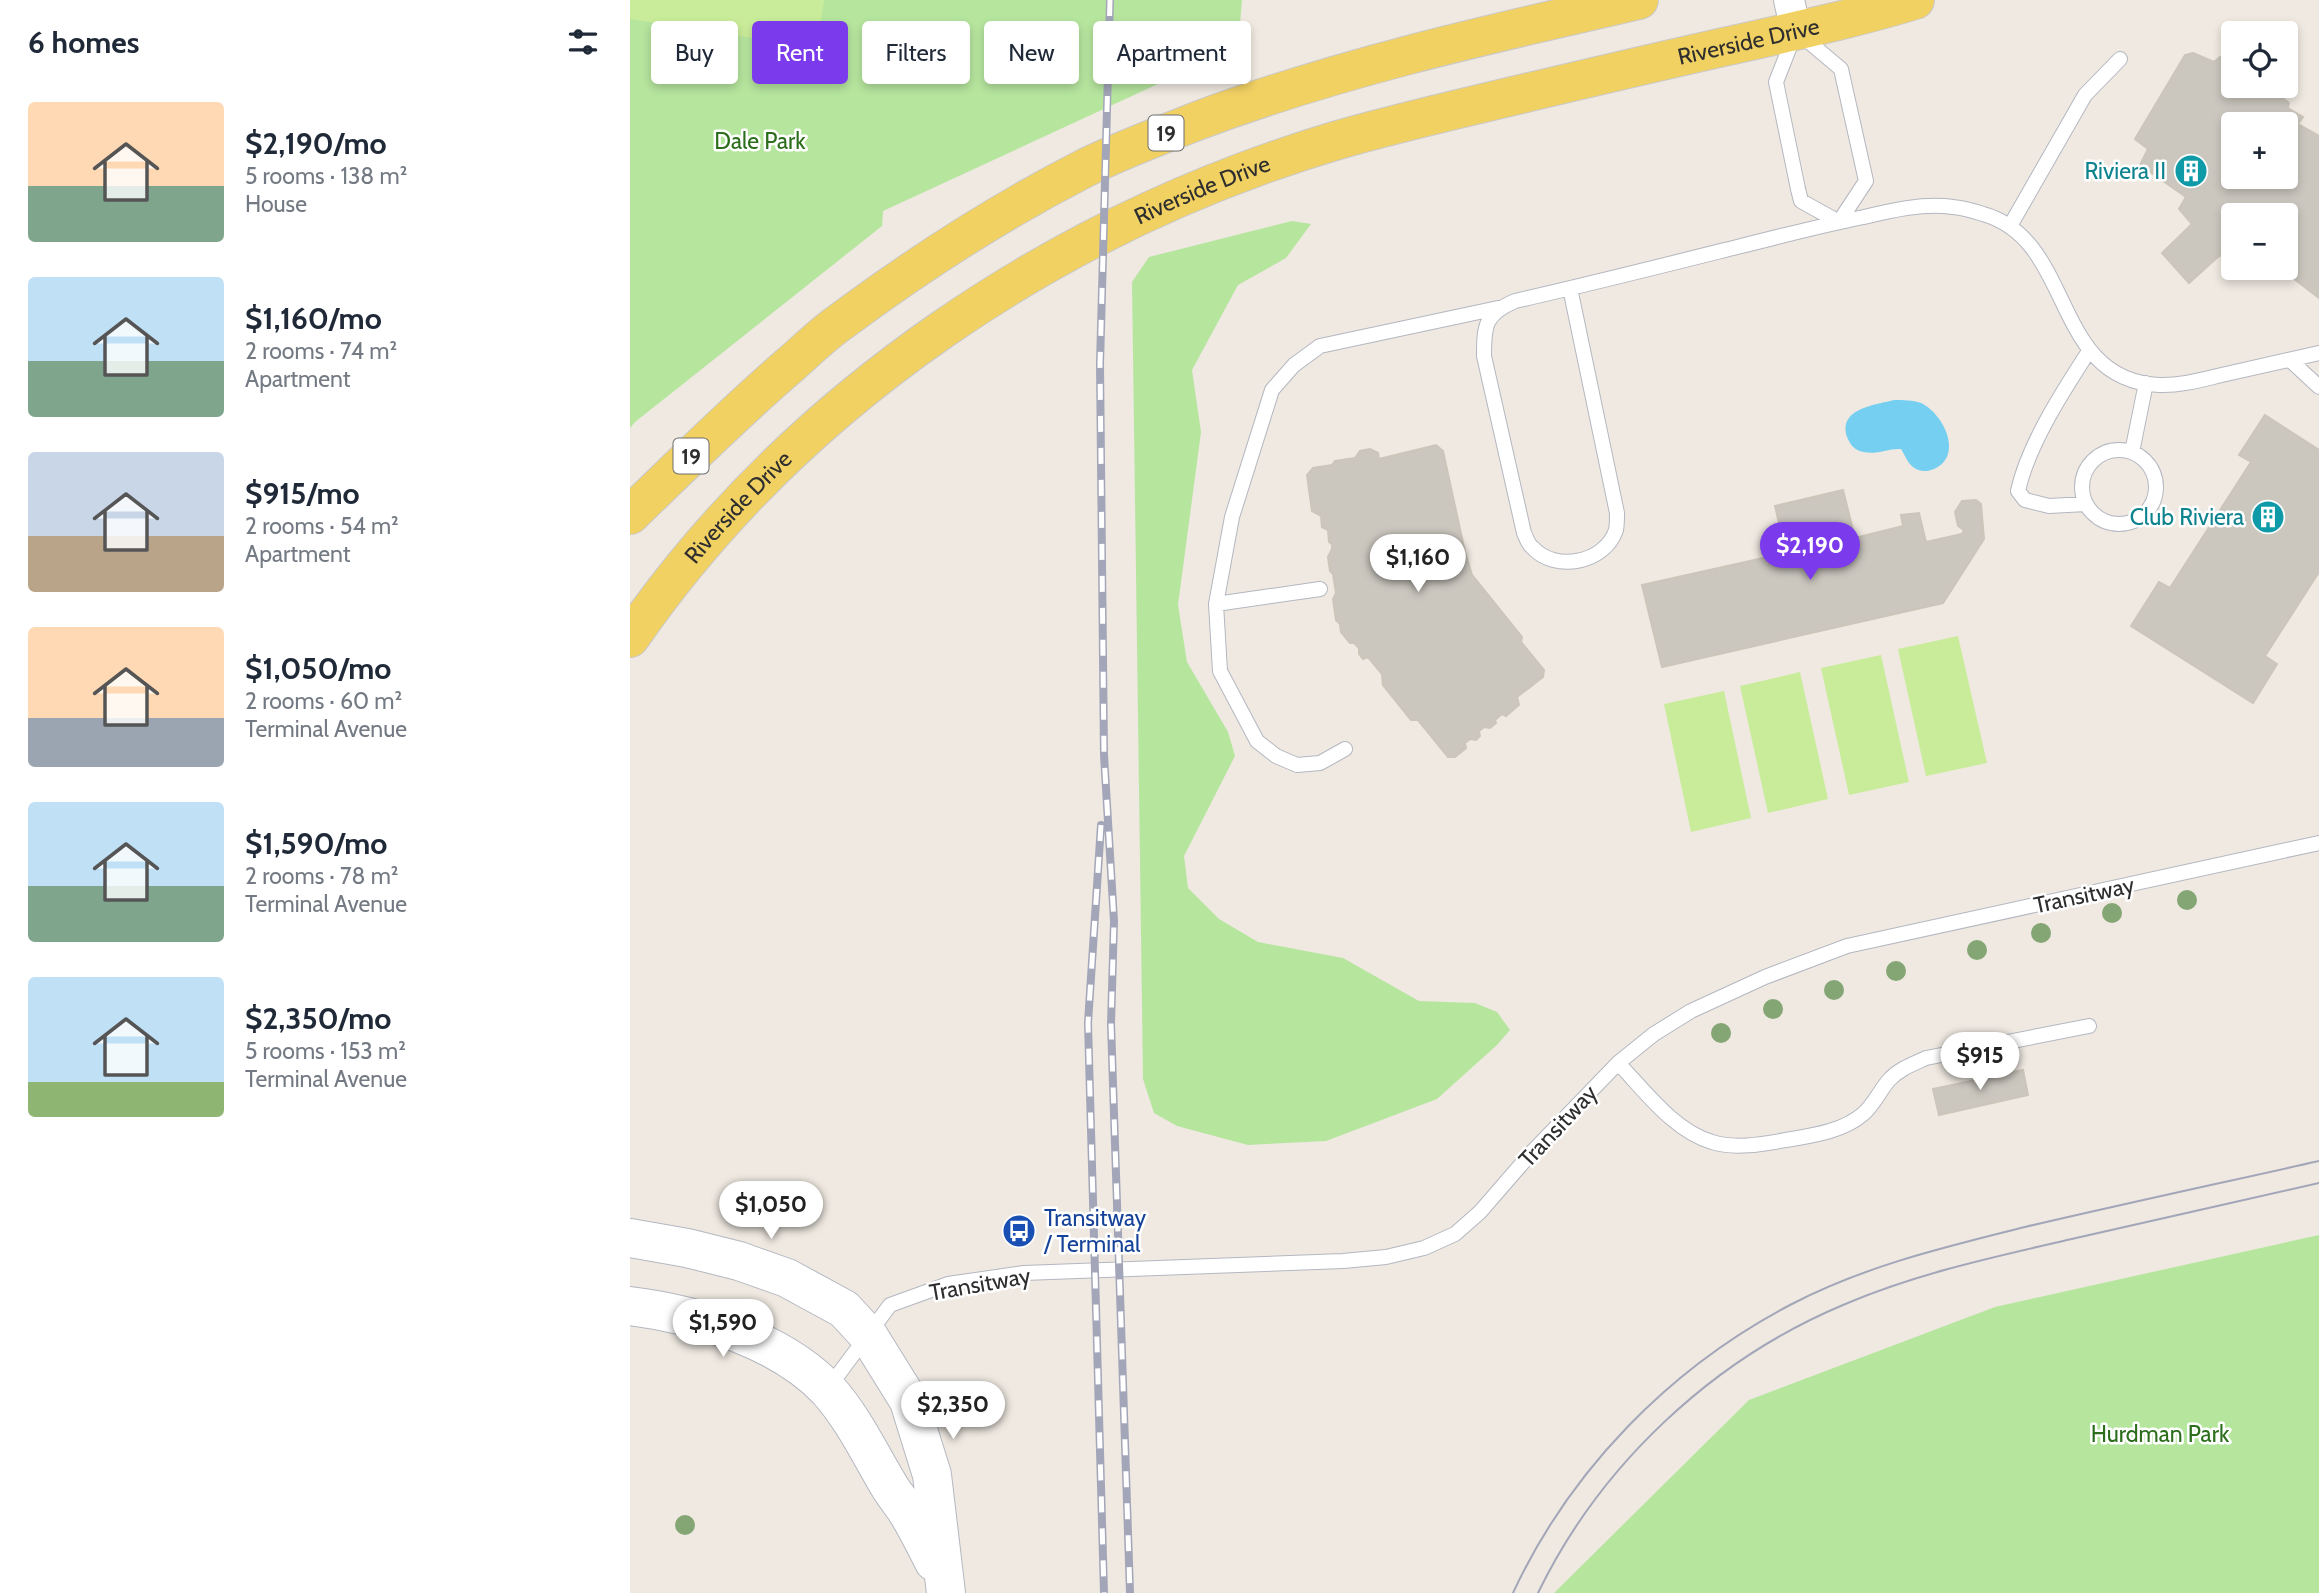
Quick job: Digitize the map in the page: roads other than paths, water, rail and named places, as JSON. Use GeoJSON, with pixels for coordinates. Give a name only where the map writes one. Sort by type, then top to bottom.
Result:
{"type":"FeatureCollection","features":[{"type":"Feature","properties":{"kind":"main road","name":"19"},"geometry":{"type":"LineString","coordinates":[[630,515],[752,397],[836,325],[914,269],[1001,214],[1086,168],[1180,128],[1317,79],[1414,52],[1639,0]]}},
{"type":"Feature","properties":{"kind":"main road","name":"Riverside Drive"},"geometry":{"type":"LineString","coordinates":[[630,638],[656,600],[703,545],[779,464],[832,415],[945,327],[1010,285],[1140,215],[1275,160],[1340,139],[1507,97],[1793,15],[1915,0]]}},
{"type":"Feature","properties":{"kind":"street"},"geometry":{"type":"LineString","coordinates":[[630,1238],[739,1261],[787,1278],[844,1309],[868,1335],[909,1401],[932,1475],[945,1586]]}},
{"type":"Feature","properties":{"kind":"street"},"geometry":{"type":"LineString","coordinates":[[630,1306],[691,1318],[727,1329],[767,1346],[804,1369],[827,1389],[846,1413],[889,1486],[909,1513],[945,1586]]}},
{"type":"Feature","properties":{"kind":"lane"},"geometry":{"type":"LineString","coordinates":[[1793,15],[1776,82],[1798,189],[1801,201],[1839,222]]}},
{"type":"Feature","properties":{"kind":"lane"},"geometry":{"type":"LineString","coordinates":[[1793,15],[1841,69],[1867,181],[1839,222]]}},
{"type":"Feature","properties":{"kind":"lane"},"geometry":{"type":"LineString","coordinates":[[2010,226],[2085,96],[2120,59]]}},
{"type":"Feature","properties":{"kind":"lane"},"geometry":{"type":"LineString","coordinates":[[1345,749],[1320,763],[1297,765],[1276,756],[1257,741],[1220,671],[1216,604],[1232,517],[1272,390],[1294,365],[1320,346],[1498,308],[1515,301],[1839,222],[1925,206],[1954,207],[1987,215],[2010,226],[2034,250],[2054,281],[2069,317],[2089,351],[2104,367],[2131,380],[2158,385],[2185,384],[2319,353]]}},
{"type":"Feature","properties":{"kind":"lane"},"geometry":{"type":"LineString","coordinates":[[1498,308],[1486,323],[1484,356],[1524,533],[1531,547],[1544,557],[1578,561],[1595,555],[1608,543],[1616,529],[1618,513],[1570,288]]}},
{"type":"Feature","properties":{"kind":"lane"},"geometry":{"type":"LineString","coordinates":[[2086,504],[2049,506],[2025,500],[2018,491],[2023,469],[2067,385],[2089,351]]}},
{"type":"Feature","properties":{"kind":"lane"},"geometry":{"type":"LineString","coordinates":[[2290,360],[2319,387]]}},
{"type":"Feature","properties":{"kind":"lane"},"geometry":{"type":"LineString","coordinates":[[2132,453],[2146,383]]}},
{"type":"Feature","properties":{"kind":"lane"},"geometry":{"type":"LineString","coordinates":[[2119,450],[2132,453],[2150,467],[2156,490],[2148,511],[2139,519],[2116,524],[2104,521],[2086,504],[2082,492],[2083,480],[2096,458],[2119,450]]}},
{"type":"Feature","properties":{"kind":"lane"},"geometry":{"type":"LineString","coordinates":[[1216,604],[1320,589]]}},
{"type":"Feature","properties":{"kind":"lane","name":"Transitway"},"geometry":{"type":"LineString","coordinates":[[827,1389],[890,1305],[948,1284],[1024,1273],[1343,1261],[1424,1248],[1455,1234],[1480,1212],[1541,1142],[1618,1063],[1654,1034],[1691,1011],[1765,977],[1847,946],[2319,843]]}},
{"type":"Feature","properties":{"kind":"lane"},"geometry":{"type":"LineString","coordinates":[[1618,1063],[1690,1132],[1713,1143],[1748,1145],[1809,1136],[1853,1121],[1872,1104],[1890,1079],[1902,1069],[1926,1058],[2089,1026]]}},
{"type":"Feature","properties":{"kind":"water"},"geometry":{"type":"Polygon","coordinates":[[[1894,400],[1921,403],[1937,416],[1943,425],[1949,445],[1948,455],[1943,463],[1929,471],[1923,471],[1915,469],[1909,463],[1901,449],[1869,453],[1852,446],[1846,429],[1847,421],[1852,415],[1867,407],[1894,400]]]}},
{"type":"Feature","properties":{"kind":"tram line"},"geometry":{"type":"LineString","coordinates":[[1513,1593],[1536,1548],[1563,1505],[1594,1464],[1628,1426],[1704,1359],[1746,1330],[1790,1305],[1847,1279],[1935,1250],[2062,1218],[2319,1161]]}},
{"type":"Feature","properties":{"kind":"tram line"},"geometry":{"type":"LineString","coordinates":[[1538,1593],[1593,1502],[1627,1460],[1705,1387],[1749,1355],[1795,1328],[1871,1294],[1958,1266],[2319,1183]]}},
{"type":"Feature","properties":{"kind":"railway"},"geometry":{"type":"LineString","coordinates":[[1110,0],[1100,364],[1104,755],[1114,921],[1111,1024],[1130,1593]]}},
{"type":"Feature","properties":{"kind":"railway"},"geometry":{"type":"LineString","coordinates":[[1101,825],[1088,1023],[1104,1593]]}},
{"type":"Feature","properties":{"kind":"place","name":"Riviera II"},"geometry":{"type":"Point","coordinates":[2191,171]}},
{"type":"Feature","properties":{"kind":"place","name":"Club Riviera"},"geometry":{"type":"Point","coordinates":[2268,517]}},
{"type":"Feature","properties":{"kind":"place","name":"Transitway / Terminal"},"geometry":{"type":"Point","coordinates":[1019,1231]}},
{"type":"Feature","properties":{"kind":"park label","name":"Dale Park"},"geometry":{"type":"Point","coordinates":[760,141]}},
{"type":"Feature","properties":{"kind":"park label","name":"Hurdman Park"},"geometry":{"type":"Point","coordinates":[2160,1434]}}]}
